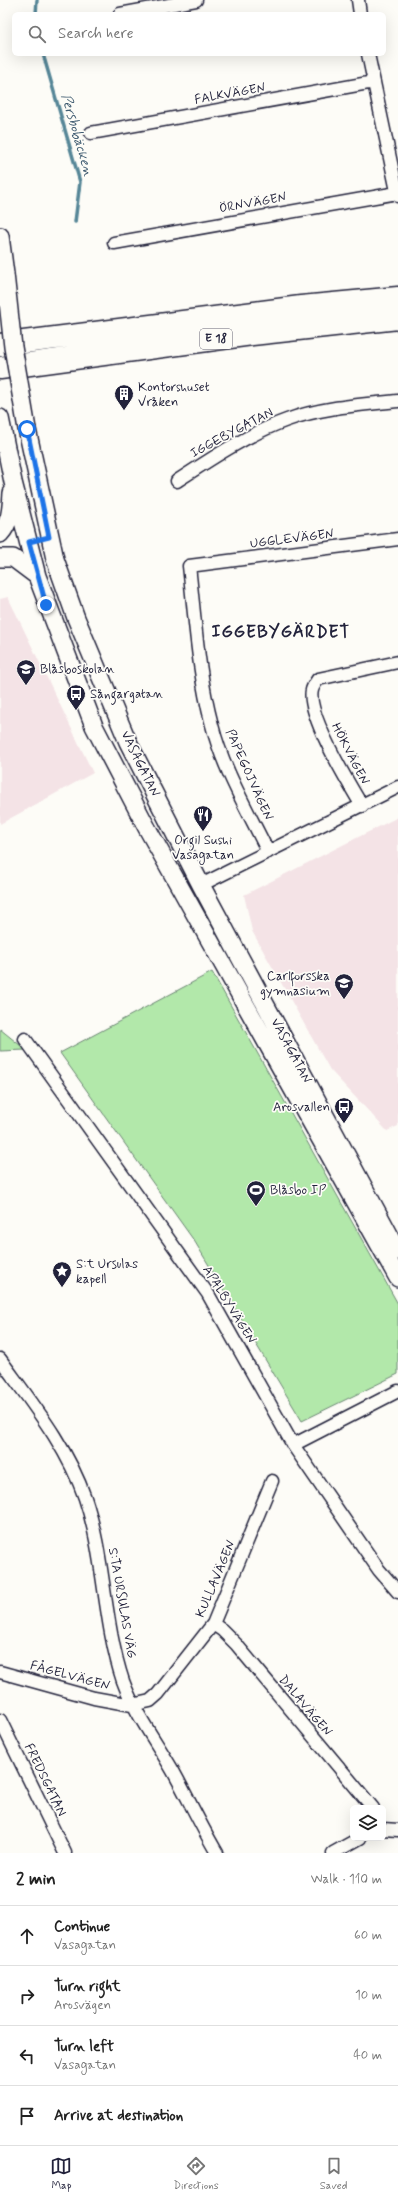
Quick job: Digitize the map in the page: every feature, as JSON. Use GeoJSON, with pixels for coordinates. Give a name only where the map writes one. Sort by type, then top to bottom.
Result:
{"type":"FeatureCollection","features":[{"type":"Feature","properties":{"kind":"highway","name":"E 18"},"geometry":{"type":"LineString","coordinates":[[0,345],[293,308],[398,298]]}},
{"type":"Feature","properties":{"kind":"highway","name":"E 18"},"geometry":{"type":"LineString","coordinates":[[0,368],[252,334],[398,318]]}},
{"type":"Feature","properties":{"kind":"highway","name":"E 18"},"geometry":{"type":"LineString","coordinates":[[0,329],[39,330],[64,337]]}},
{"type":"Feature","properties":{"kind":"highway","name":"E 18"},"geometry":{"type":"LineString","coordinates":[[0,374],[35,364]]}},
{"type":"Feature","properties":{"kind":"street"},"geometry":{"type":"LineString","coordinates":[[131,12],[196,0]]}},
{"type":"Feature","properties":{"kind":"street"},"geometry":{"type":"LineString","coordinates":[[358,0],[360,12]]}},
{"type":"Feature","properties":{"kind":"street"},"geometry":{"type":"LineString","coordinates":[[368,56],[398,194]]}},
{"type":"Feature","properties":{"kind":"street","name":"FALKVÄGEN"},"geometry":{"type":"LineString","coordinates":[[91,133],[374,82]]}},
{"type":"Feature","properties":{"kind":"street","name":"ÖRNVÄGEN"},"geometry":{"type":"LineString","coordinates":[[114,243],[398,194]]}},
{"type":"Feature","properties":{"kind":"street","name":"VASAGATAN"},"geometry":{"type":"LineString","coordinates":[[0,236],[13,347],[27,429],[49,537],[76,618],[128,742],[201,885],[398,1251]]}},
{"type":"Feature","properties":{"kind":"street","name":"IGGEBYGATAN"},"geometry":{"type":"LineString","coordinates":[[177,481],[223,451],[287,419],[333,409],[398,401]]}},
{"type":"Feature","properties":{"kind":"street","name":"VASAGATAN"},"geometry":{"type":"LineString","coordinates":[[1,423],[13,482],[37,576],[94,726],[147,828],[398,1278]]}},
{"type":"Feature","properties":{"kind":"street"},"geometry":{"type":"LineString","coordinates":[[0,534],[6,527],[10,515],[13,482]]}},
{"type":"Feature","properties":{"kind":"street"},"geometry":{"type":"LineString","coordinates":[[0,553],[24,547],[29,542],[49,537]]}},
{"type":"Feature","properties":{"kind":"street"},"geometry":{"type":"LineString","coordinates":[[0,540],[18,538],[29,542]]}},
{"type":"Feature","properties":{"kind":"street","name":"UGGLEVÄGEN"},"geometry":{"type":"LineString","coordinates":[[189,566],[398,539]]}},
{"type":"Feature","properties":{"kind":"street"},"geometry":{"type":"LineString","coordinates":[[0,558],[13,558],[24,564],[37,576]]}},
{"type":"Feature","properties":{"kind":"street","name":"PAPEGOJVÄGEN"},"geometry":{"type":"LineString","coordinates":[[189,566],[198,646],[212,725],[239,794],[268,852]]}},
{"type":"Feature","properties":{"kind":"street","name":"HÖKVÄGEN"},"geometry":{"type":"LineString","coordinates":[[362,806],[327,744],[312,701],[312,690],[318,679],[398,662]]}},
{"type":"Feature","properties":{"kind":"street"},"geometry":{"type":"LineString","coordinates":[[184,893],[398,787]]}},
{"type":"Feature","properties":{"kind":"street","name":"APALBYVÄGEN"},"geometry":{"type":"LineString","coordinates":[[25,1038],[208,1294],[293,1445],[374,1563],[398,1592]]}},
{"type":"Feature","properties":{"kind":"street","name":"S:TA URSULAS VÄG"},"geometry":{"type":"LineString","coordinates":[[0,1359],[58,1441],[74,1471],[85,1498],[104,1578],[114,1651],[132,1705],[173,1770],[217,1853]]}},
{"type":"Feature","properties":{"kind":"street"},"geometry":{"type":"LineString","coordinates":[[293,1445],[398,1391]]}},
{"type":"Feature","properties":{"kind":"street","name":"KULLAVÄGEN"},"geometry":{"type":"LineString","coordinates":[[132,1705],[150,1701],[158,1694],[213,1624],[272,1481]]}},
{"type":"Feature","properties":{"kind":"street","name":"DALAVÄGEN"},"geometry":{"type":"LineString","coordinates":[[213,1624],[222,1630],[236,1644],[370,1805]]}},
{"type":"Feature","properties":{"kind":"street","name":"FÅGELVÄGEN"},"geometry":{"type":"LineString","coordinates":[[0,1672],[94,1698],[132,1705]]}},
{"type":"Feature","properties":{"kind":"street","name":"FREDSGATAN"},"geometry":{"type":"LineString","coordinates":[[0,1720],[65,1853]]}},
{"type":"Feature","properties":{"kind":"street"},"geometry":{"type":"LineString","coordinates":[[386,1829],[398,1830]]}},
{"type":"Feature","properties":{"kind":"street"},"geometry":{"type":"LineString","coordinates":[[333,1853],[355,1841]]}},
{"type":"Feature","properties":{"kind":"shaded area","name":"Blåsboskolan"},"geometry":{"type":"Polygon","coordinates":[[[8,597],[93,773],[0,824],[0,599],[8,597]]]}},
{"type":"Feature","properties":{"kind":"shaded area","name":"Carlforsska gymnasium"},"geometry":{"type":"Polygon","coordinates":[[[398,817],[398,1126],[387,1131],[330,1070],[252,931],[244,895],[398,817]]]}},
{"type":"Feature","properties":{"kind":"green space","name":"Blåsbo IP"},"geometry":{"type":"Polygon","coordinates":[[[212,972],[398,1304],[398,1374],[302,1421],[195,1242],[60,1053],[212,972]]]}},
{"type":"Feature","properties":{"kind":"green space"},"geometry":{"type":"Polygon","coordinates":[[[0,1029],[26,1050],[0,1051],[0,1029]]]}},
{"type":"Feature","properties":{"kind":"waterway","name":"Persbobäcken"},"geometry":{"type":"LineString","coordinates":[[36,12],[37,0]]}},
{"type":"Feature","properties":{"kind":"waterway","name":"Persbobäcken"},"geometry":{"type":"LineString","coordinates":[[44,56],[80,182],[75,222]]}},
{"type":"Feature","properties":{"kind":"place","name":"Kontorshuset Vråken"},"geometry":{"type":"Point","coordinates":[124,411]}},
{"type":"Feature","properties":{"kind":"place","name":"Blåsboskolan"},"geometry":{"type":"Point","coordinates":[26,686]}},
{"type":"Feature","properties":{"kind":"place","name":"Sångargatan"},"geometry":{"type":"Point","coordinates":[76,711]}},
{"type":"Feature","properties":{"kind":"place","name":"Orgil Sushi Vasagatan"},"geometry":{"type":"Point","coordinates":[203,832]}},
{"type":"Feature","properties":{"kind":"place","name":"Carlforsska gymnasium"},"geometry":{"type":"Point","coordinates":[344,1000]}},
{"type":"Feature","properties":{"kind":"place","name":"Arosvallen"},"geometry":{"type":"Point","coordinates":[344,1124]}},
{"type":"Feature","properties":{"kind":"place","name":"Blåsbo IP"},"geometry":{"type":"Point","coordinates":[256,1207]}},
{"type":"Feature","properties":{"kind":"place","name":"S:t Ursulas kapell"},"geometry":{"type":"Point","coordinates":[62,1288]}},
{"type":"Feature","properties":{"kind":"district","name":"IGGEBYGÄRDET"},"geometry":{"type":"Point","coordinates":[281,632]}},
{"type":"Feature","properties":{"kind":"route"},"geometry":{"type":"LineString","coordinates":[[27,429],[49,537],[29,542],[46,605]]}}]}
